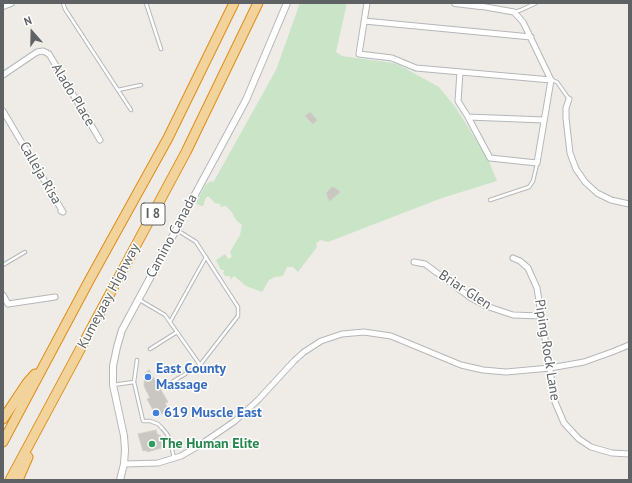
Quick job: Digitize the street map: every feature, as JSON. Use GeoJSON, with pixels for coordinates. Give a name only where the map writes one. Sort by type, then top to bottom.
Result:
{"type":"FeatureCollection","features":[{"type":"Feature","properties":{"kind":"highway","name":"Kumeyaay Highway"},"geometry":{"type":"LineString","coordinates":[[3,442],[168,138],[234,3]]}},
{"type":"Feature","properties":{"kind":"highway","name":"Kumeyaay Highway"},"geometry":{"type":"LineString","coordinates":[[10,480],[186,152],[258,3]]}},
{"type":"Feature","properties":{"kind":"highway"},"geometry":{"type":"LineString","coordinates":[[3,419],[27,383],[44,364]]}},
{"type":"Feature","properties":{"kind":"highway"},"geometry":{"type":"LineString","coordinates":[[18,480],[41,422]]}},
{"type":"Feature","properties":{"kind":"street"},"geometry":{"type":"LineString","coordinates":[[3,6],[11,3]]}},
{"type":"Feature","properties":{"kind":"street","name":"Camino Canada"},"geometry":{"type":"LineString","coordinates":[[120,480],[124,464],[125,450],[124,436],[113,385],[113,366],[122,330],[175,229],[246,100],[287,3]]}},
{"type":"Feature","properties":{"kind":"street"},"geometry":{"type":"LineString","coordinates":[[367,3],[359,54],[392,58],[416,68],[551,80]]}},
{"type":"Feature","properties":{"kind":"street"},"geometry":{"type":"LineString","coordinates":[[455,3],[480,5],[514,12],[523,22],[531,37],[551,80],[537,163],[490,158],[458,101],[460,72]]}},
{"type":"Feature","properties":{"kind":"street"},"geometry":{"type":"LineString","coordinates":[[364,21],[531,37]]}},
{"type":"Feature","properties":{"kind":"street","name":"Alado Place"},"geometry":{"type":"LineString","coordinates":[[3,75],[37,52],[43,51],[49,54],[100,140]]}},
{"type":"Feature","properties":{"kind":"street"},"geometry":{"type":"LineString","coordinates":[[569,99],[566,108],[566,118],[571,157],[576,169],[584,182],[597,193],[611,200],[629,204]]}},
{"type":"Feature","properties":{"kind":"street","name":"Calleja Risa"},"geometry":{"type":"LineString","coordinates":[[3,111],[62,212]]}},
{"type":"Feature","properties":{"kind":"street"},"geometry":{"type":"LineString","coordinates":[[468,117],[544,120]]}},
{"type":"Feature","properties":{"kind":"street","name":"Piping Rock Lane"},"geometry":{"type":"LineString","coordinates":[[513,258],[524,264],[531,274],[537,288],[555,402],[560,416],[568,429],[585,443],[598,450],[629,454]]}},
{"type":"Feature","properties":{"kind":"street","name":"Briar Glen"},"geometry":{"type":"LineString","coordinates":[[414,262],[425,264],[471,298],[486,306],[513,315],[541,316]]}},
{"type":"Feature","properties":{"kind":"street"},"geometry":{"type":"LineString","coordinates":[[3,295],[5,305],[55,297]]}},
{"type":"Feature","properties":{"kind":"street"},"geometry":{"type":"LineString","coordinates":[[124,464],[158,463],[181,456],[200,445],[236,421],[304,352],[322,342],[342,334],[364,332],[391,336],[461,364],[483,370],[517,372],[550,368],[589,360],[629,344]]}},
{"type":"Feature","properties":{"kind":"lane"},"geometry":{"type":"LineString","coordinates":[[63,3],[65,9],[131,110]]}},
{"type":"Feature","properties":{"kind":"lane"},"geometry":{"type":"LineString","coordinates":[[146,3],[161,49]]}},
{"type":"Feature","properties":{"kind":"lane"},"geometry":{"type":"LineString","coordinates":[[514,12],[536,3]]}},
{"type":"Feature","properties":{"kind":"lane"},"geometry":{"type":"LineString","coordinates":[[551,80],[557,82],[569,99]]}},
{"type":"Feature","properties":{"kind":"lane"},"geometry":{"type":"LineString","coordinates":[[118,90],[141,85]]}},
{"type":"Feature","properties":{"kind":"lane"},"geometry":{"type":"LineString","coordinates":[[490,200],[529,187],[533,181],[537,163]]}},
{"type":"Feature","properties":{"kind":"lane"},"geometry":{"type":"LineString","coordinates":[[172,382],[200,365],[238,316],[238,307],[196,242],[175,229]]}},
{"type":"Feature","properties":{"kind":"lane"},"geometry":{"type":"LineString","coordinates":[[3,265],[25,252]]}},
{"type":"Feature","properties":{"kind":"lane"},"geometry":{"type":"LineString","coordinates":[[170,322],[206,258]]}},
{"type":"Feature","properties":{"kind":"lane"},"geometry":{"type":"LineString","coordinates":[[138,299],[165,314],[200,365]]}},
{"type":"Feature","properties":{"kind":"lane"},"geometry":{"type":"LineString","coordinates":[[150,349],[177,332]]}},
{"type":"Feature","properties":{"kind":"lane"},"geometry":{"type":"LineString","coordinates":[[137,360],[134,382],[143,421],[150,421],[158,424],[162,428],[167,434],[174,458]]}},
{"type":"Feature","properties":{"kind":"lane"},"geometry":{"type":"LineString","coordinates":[[113,385],[134,382]]}},
{"type":"Feature","properties":{"kind":"green space"},"geometry":{"type":"Polygon","coordinates":[[[300,3],[347,3],[336,52],[342,56],[399,65],[439,87],[456,108],[488,159],[497,181],[442,198],[328,242],[320,240],[316,244],[317,247],[298,272],[293,267],[287,267],[283,276],[275,277],[269,280],[262,292],[246,286],[234,276],[230,280],[230,276],[225,276],[223,273],[225,270],[221,270],[216,260],[225,254],[228,259],[232,257],[230,252],[240,235],[242,225],[236,220],[226,206],[221,207],[220,204],[215,203],[208,196],[205,199],[204,205],[201,206],[197,204],[197,201],[206,184],[214,181],[276,70],[300,3]]]}},
{"type":"Feature","properties":{"kind":"building"},"geometry":{"type":"Polygon","coordinates":[[[310,112],[317,120],[313,124],[305,116],[310,112]]]}},
{"type":"Feature","properties":{"kind":"building"},"geometry":{"type":"Polygon","coordinates":[[[332,187],[340,192],[330,201],[326,193],[332,187]]]}},
{"type":"Feature","properties":{"kind":"building"},"geometry":{"type":"Polygon","coordinates":[[[149,370],[168,402],[165,403],[168,409],[157,417],[147,399],[150,398],[144,386],[145,373],[149,370]]]}},
{"type":"Feature","properties":{"kind":"building","name":"The Human Elite"},"geometry":{"type":"Polygon","coordinates":[[[156,430],[157,434],[161,436],[162,440],[164,440],[165,447],[147,452],[147,450],[143,451],[138,434],[156,430]]]}},
{"type":"Feature","properties":{"kind":"place","name":"East County Massage"},"geometry":{"type":"Point","coordinates":[148,377]}},
{"type":"Feature","properties":{"kind":"place","name":"619 Muscle East"},"geometry":{"type":"Point","coordinates":[156,413]}},
{"type":"Feature","properties":{"kind":"place","name":"The Human Elite"},"geometry":{"type":"Point","coordinates":[152,444]}}]}
